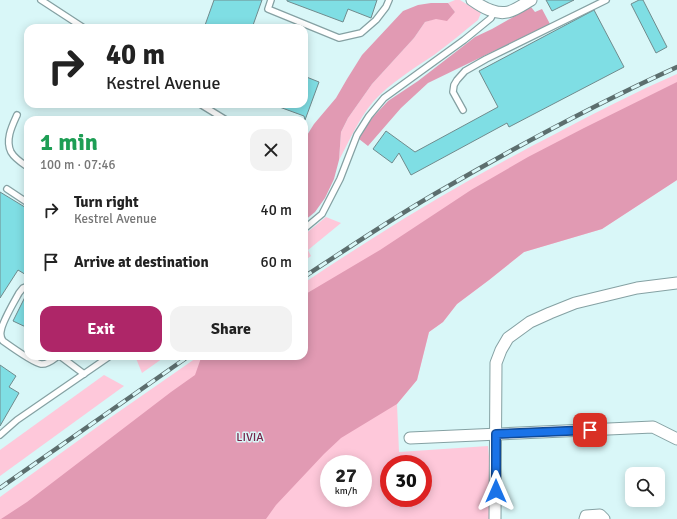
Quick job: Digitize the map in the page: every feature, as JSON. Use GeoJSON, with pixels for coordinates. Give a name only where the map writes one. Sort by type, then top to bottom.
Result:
{"type":"FeatureCollection","features":[{"type":"Feature","properties":{"kind":"street"},"geometry":{"type":"LineString","coordinates":[[472,0],[485,8],[500,12],[509,12],[531,0]]}},
{"type":"Feature","properties":{"kind":"street"},"geometry":{"type":"LineString","coordinates":[[495,519],[496,363],[500,350],[508,338],[530,322],[575,303],[637,288],[677,283]]}},
{"type":"Feature","properties":{"kind":"street"},"geometry":{"type":"LineString","coordinates":[[410,438],[654,428],[677,439]]}},
{"type":"Feature","properties":{"kind":"street"},"geometry":{"type":"LineString","coordinates":[[585,519],[586,516],[600,515],[604,519]]}},
{"type":"Feature","properties":{"kind":"lane"},"geometry":{"type":"LineString","coordinates":[[41,0],[78,24]]}},
{"type":"Feature","properties":{"kind":"lane"},"geometry":{"type":"LineString","coordinates":[[271,0],[268,9],[305,24]]}},
{"type":"Feature","properties":{"kind":"lane"},"geometry":{"type":"LineString","coordinates":[[308,25],[339,38],[361,33],[376,20],[386,7],[389,0]]}},
{"type":"Feature","properties":{"kind":"lane"},"geometry":{"type":"LineString","coordinates":[[463,110],[452,92],[457,80],[465,71],[486,59],[606,0]]}},
{"type":"Feature","properties":{"kind":"lane"},"geometry":{"type":"LineString","coordinates":[[308,226],[322,214],[340,179],[357,135],[369,116],[384,98],[480,27],[491,18],[494,11]]}},
{"type":"Feature","properties":{"kind":"lane"},"geometry":{"type":"LineString","coordinates":[[206,108],[220,116]]}},
{"type":"Feature","properties":{"kind":"lane"},"geometry":{"type":"LineString","coordinates":[[17,116],[9,136],[9,145],[17,159],[24,164]]}},
{"type":"Feature","properties":{"kind":"lane"},"geometry":{"type":"LineString","coordinates":[[7,189],[24,200]]}},
{"type":"Feature","properties":{"kind":"lane"},"geometry":{"type":"LineString","coordinates":[[24,288],[19,292],[4,323],[1,337],[3,341],[24,354]]}},
{"type":"Feature","properties":{"kind":"lane"},"geometry":{"type":"LineString","coordinates":[[34,360],[43,364],[51,360]]}},
{"type":"Feature","properties":{"kind":"lane"},"geometry":{"type":"LineString","coordinates":[[65,360],[84,374]]}},
{"type":"Feature","properties":{"kind":"lane"},"geometry":{"type":"LineString","coordinates":[[0,435],[17,420],[104,360]]}},
{"type":"Feature","properties":{"kind":"green space"},"geometry":{"type":"Polygon","coordinates":[[[455,0],[460,0],[481,13],[478,20],[440,51],[402,77],[373,102],[354,130],[339,160],[341,132],[348,118],[372,84],[414,38],[425,22],[455,12],[448,3],[455,0]]]}},
{"type":"Feature","properties":{"kind":"green space"},"geometry":{"type":"Polygon","coordinates":[[[448,3],[455,12],[447,21],[436,19],[425,22],[414,38],[372,84],[348,118],[341,132],[339,160],[334,179],[325,198],[315,212],[308,218],[308,134],[314,124],[336,98],[362,55],[403,11],[418,5],[448,3]]]}},
{"type":"Feature","properties":{"kind":"green space"},"geometry":{"type":"Polygon","coordinates":[[[531,7],[535,12],[542,9],[550,24],[428,83],[401,108],[368,146],[359,139],[362,132],[373,117],[388,101],[418,81],[475,37],[531,7]]]}},
{"type":"Feature","properties":{"kind":"green space","name":"LIVIA"},"geometry":{"type":"Polygon","coordinates":[[[677,74],[677,180],[602,229],[524,252],[457,304],[443,322],[429,332],[417,380],[397,404],[399,452],[488,446],[492,489],[491,519],[0,519],[0,497],[193,360],[308,360],[308,280],[416,211],[509,158],[586,117],[677,74]]]}},
{"type":"Feature","properties":{"kind":"green space","name":"LIVIA"},"geometry":{"type":"Polygon","coordinates":[[[677,82],[677,180],[602,229],[524,252],[457,304],[443,322],[429,332],[417,380],[397,404],[341,438],[323,455],[320,455],[320,458],[276,505],[266,519],[1,519],[27,502],[195,375],[200,360],[308,360],[308,293],[380,250],[471,190],[528,157],[677,82]]]}},
{"type":"Feature","properties":{"kind":"green space"},"geometry":{"type":"Polygon","coordinates":[[[326,217],[341,223],[308,250],[308,232],[326,217]]]}},
{"type":"Feature","properties":{"kind":"green space"},"geometry":{"type":"Polygon","coordinates":[[[308,250],[311,256],[308,258],[308,250]]]}},
{"type":"Feature","properties":{"kind":"green space"},"geometry":{"type":"Polygon","coordinates":[[[137,360],[160,360],[142,373],[137,360]]]}},
{"type":"Feature","properties":{"kind":"green space"},"geometry":{"type":"Polygon","coordinates":[[[104,375],[124,386],[0,476],[0,450],[104,375]]]}},
{"type":"Feature","properties":{"kind":"building"},"geometry":{"type":"Polygon","coordinates":[[[214,0],[262,0],[253,24],[205,24],[214,0]]]}},
{"type":"Feature","properties":{"kind":"building"},"geometry":{"type":"Polygon","coordinates":[[[287,0],[377,0],[371,18],[348,9],[343,22],[287,0]]]}},
{"type":"Feature","properties":{"kind":"building"},"geometry":{"type":"Polygon","coordinates":[[[546,0],[574,0],[552,11],[546,0]]]}},
{"type":"Feature","properties":{"kind":"building"},"geometry":{"type":"Polygon","coordinates":[[[639,0],[643,0],[667,47],[656,53],[631,4],[639,0]]]}},
{"type":"Feature","properties":{"kind":"building"},"geometry":{"type":"Polygon","coordinates":[[[594,10],[624,67],[509,127],[507,123],[411,175],[399,153],[392,163],[373,149],[386,131],[415,152],[498,107],[479,71],[594,10]]]}},
{"type":"Feature","properties":{"kind":"building"},"geometry":{"type":"Polygon","coordinates":[[[308,78],[319,82],[306,116],[282,108],[308,108],[308,78]]]}},
{"type":"Feature","properties":{"kind":"building"},"geometry":{"type":"Polygon","coordinates":[[[0,192],[24,207],[24,274],[18,270],[0,298],[0,192]]]}},
{"type":"Feature","properties":{"kind":"building"},"geometry":{"type":"Polygon","coordinates":[[[24,299],[24,326],[13,321],[24,299]]]}},
{"type":"Feature","properties":{"kind":"building"},"geometry":{"type":"Polygon","coordinates":[[[0,365],[16,376],[9,387],[19,393],[0,426],[0,365]]]}},
{"type":"Feature","properties":{"kind":"railway"},"geometry":{"type":"LineString","coordinates":[[308,274],[427,198],[531,140],[677,67]]}},
{"type":"Feature","properties":{"kind":"railway"},"geometry":{"type":"LineString","coordinates":[[0,488],[183,360]]}},
{"type":"Feature","properties":{"kind":"route"},"geometry":{"type":"LineString","coordinates":[[496,491],[496,434],[590,430]]}}]}
